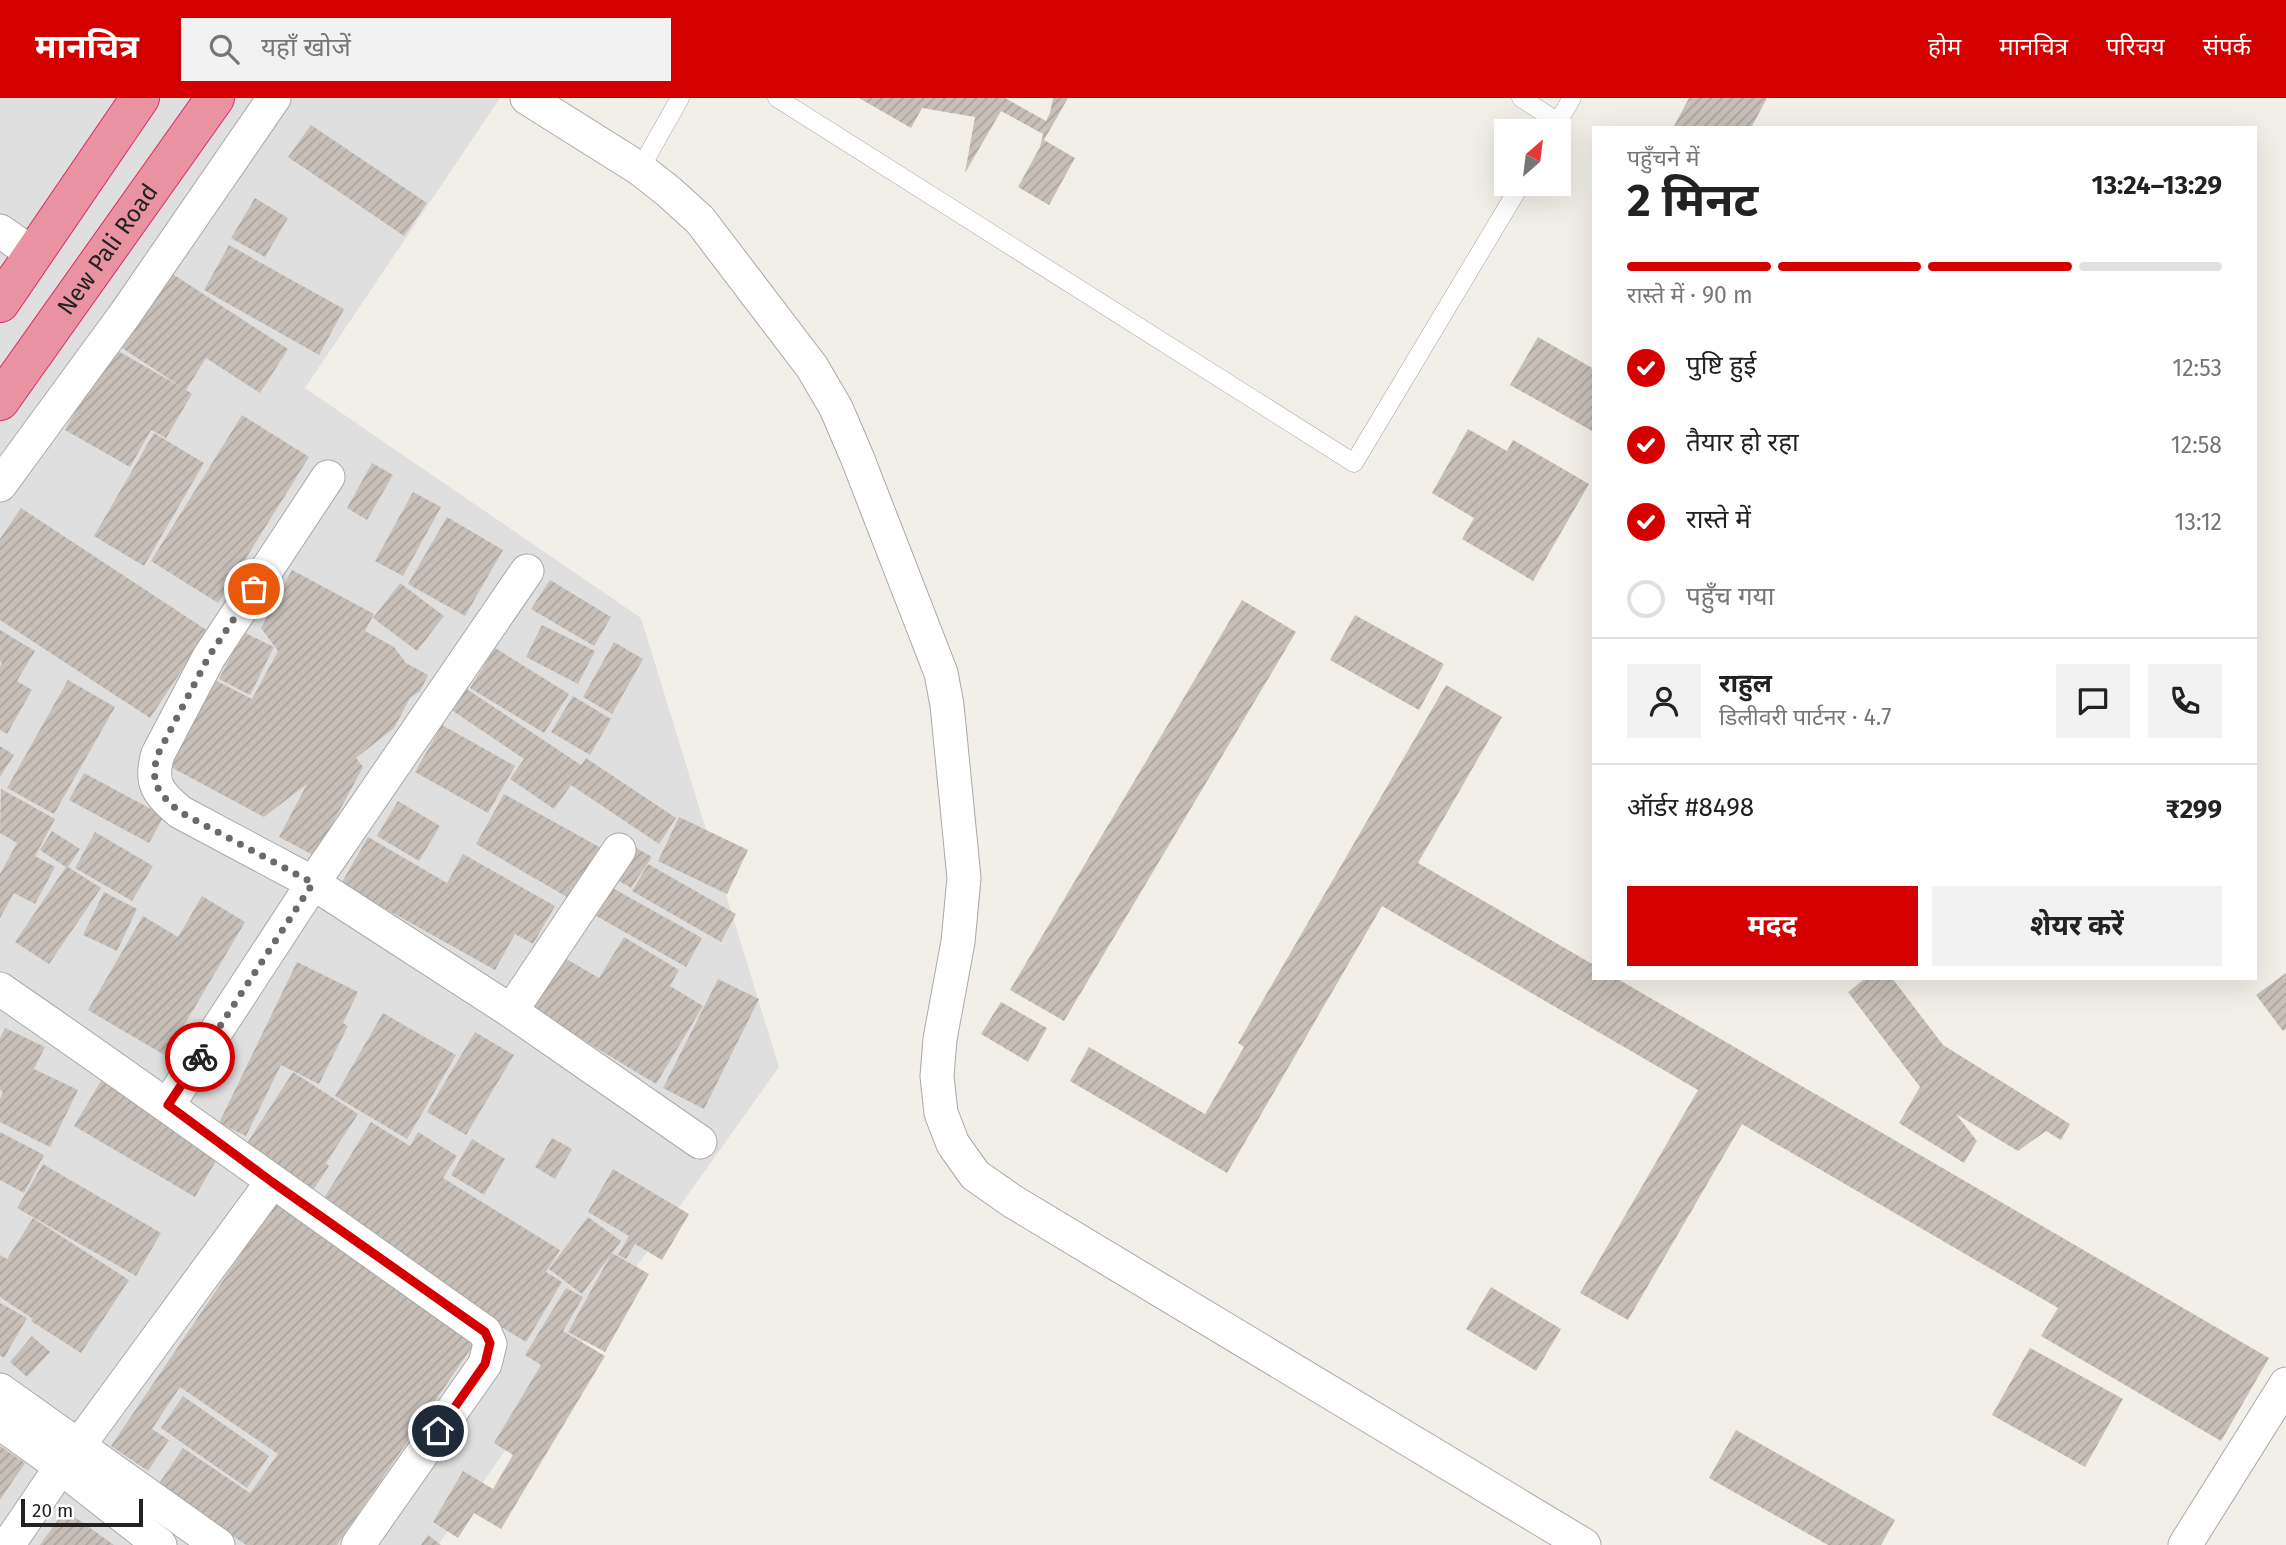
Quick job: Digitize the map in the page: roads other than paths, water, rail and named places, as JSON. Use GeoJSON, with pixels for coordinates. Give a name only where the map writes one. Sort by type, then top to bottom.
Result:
{"type":"FeatureCollection","features":[{"type":"Feature","properties":{"kind":"highway"},"geometry":{"type":"LineString","coordinates":[[0,303],[140,98]]}},
{"type":"Feature","properties":{"kind":"highway","name":"New Pali Road"},"geometry":{"type":"LineString","coordinates":[[0,401],[215,98]]}},
{"type":"Feature","properties":{"kind":"street"},"geometry":{"type":"LineString","coordinates":[[0,485],[126,313],[274,98]]}},
{"type":"Feature","properties":{"kind":"street"},"geometry":{"type":"LineString","coordinates":[[527,98],[640,169],[700,220],[818,377],[836,408],[857,457],[941,673],[947,705],[964,878],[958,942],[940,1039],[937,1076],[941,1113],[953,1144],[975,1175],[1012,1201],[1584,1545]]}},
{"type":"Feature","properties":{"kind":"street"},"geometry":{"type":"LineString","coordinates":[[0,231],[33,254]]}},
{"type":"Feature","properties":{"kind":"street"},"geometry":{"type":"LineString","coordinates":[[328,477],[209,656],[158,754],[154,768],[155,784],[166,800],[180,812],[313,883],[511,1011],[700,1142]]}},
{"type":"Feature","properties":{"kind":"street"},"geometry":{"type":"LineString","coordinates":[[168,1105],[313,883],[527,571]]}},
{"type":"Feature","properties":{"kind":"street"},"geometry":{"type":"LineString","coordinates":[[511,1011],[619,850]]}},
{"type":"Feature","properties":{"kind":"street"},"geometry":{"type":"LineString","coordinates":[[3,998],[168,1105],[485,1332],[490,1343],[485,1364],[358,1545]]}},
{"type":"Feature","properties":{"kind":"street"},"geometry":{"type":"LineString","coordinates":[[8,1545],[70,1456],[272,1182]]}},
{"type":"Feature","properties":{"kind":"street"},"geometry":{"type":"LineString","coordinates":[[2185,1545],[2286,1384]]}},
{"type":"Feature","properties":{"kind":"street"},"geometry":{"type":"LineString","coordinates":[[0,1390],[160,1545]]}},
{"type":"Feature","properties":{"kind":"street"},"geometry":{"type":"LineString","coordinates":[[0,1423],[70,1456],[218,1545]]}},
{"type":"Feature","properties":{"kind":"lane"},"geometry":{"type":"LineString","coordinates":[[640,169],[680,98]]}},
{"type":"Feature","properties":{"kind":"lane"},"geometry":{"type":"LineString","coordinates":[[777,98],[1354,463],[1514,196]]}},
{"type":"Feature","properties":{"kind":"lane"},"geometry":{"type":"LineString","coordinates":[[1521,98],[1546,119]]}},
{"type":"Feature","properties":{"kind":"lane"},"geometry":{"type":"LineString","coordinates":[[1560,119],[1572,98]]}}]}
